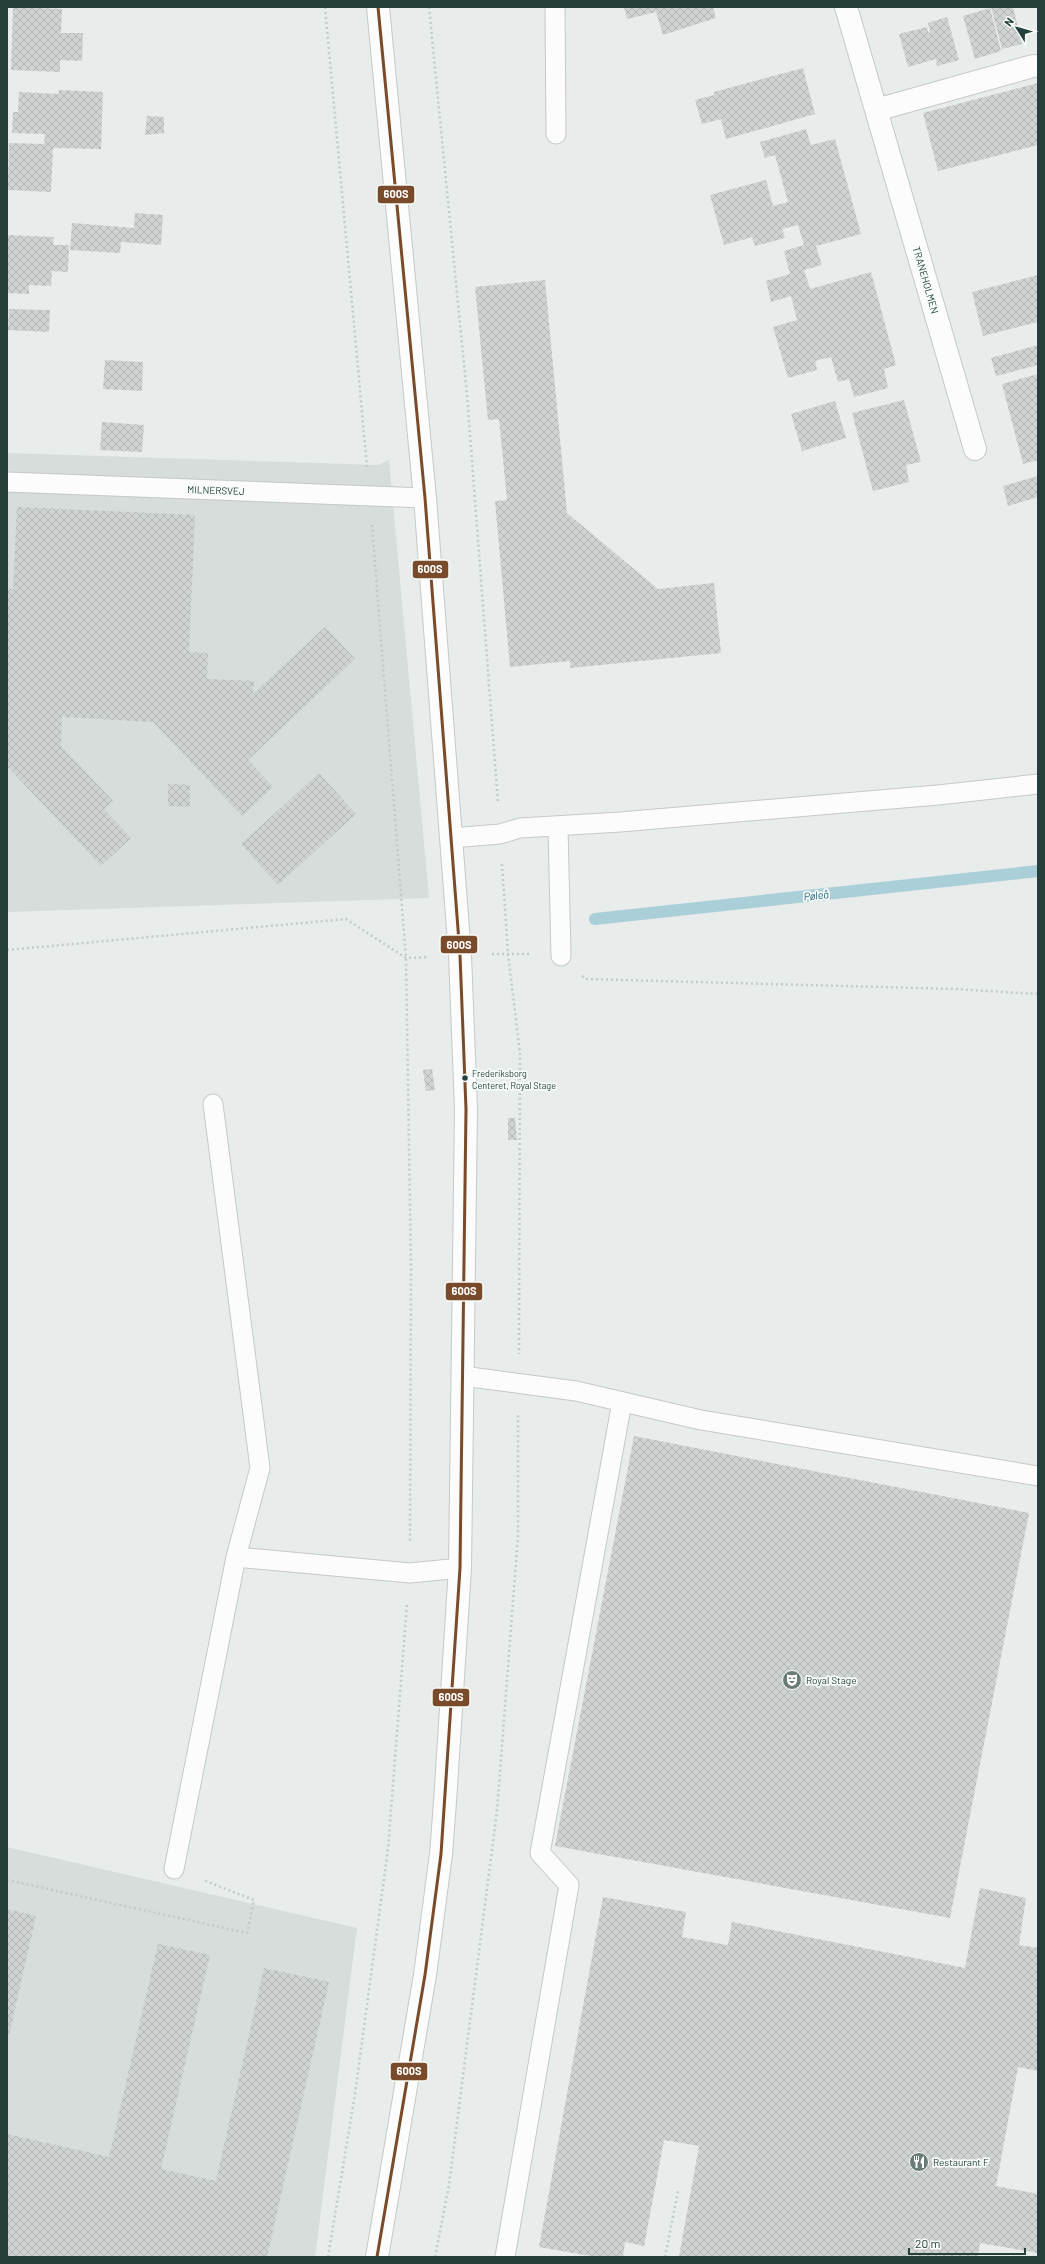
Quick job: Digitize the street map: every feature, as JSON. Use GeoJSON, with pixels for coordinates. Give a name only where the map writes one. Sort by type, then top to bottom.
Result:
{"type":"FeatureCollection","features":[{"type":"Feature","properties":{"kind":"street"},"geometry":{"type":"LineString","coordinates":[[377,2257],[425,1975],[441,1854],[460,1568],[466,1109],[463,1001],[425,498],[378,7]]}},
{"type":"Feature","properties":{"kind":"street","name":"TRANEHOLMEN"},"geometry":{"type":"LineString","coordinates":[[846,7],[976,449]]}},
{"type":"Feature","properties":{"kind":"street"},"geometry":{"type":"LineString","coordinates":[[876,110],[1032,66]]}},
{"type":"Feature","properties":{"kind":"lane"},"geometry":{"type":"LineString","coordinates":[[555,7],[556,134]]}},
{"type":"Feature","properties":{"kind":"lane","name":"MILNERSVEJ"},"geometry":{"type":"LineString","coordinates":[[7,482],[425,498]]}},
{"type":"Feature","properties":{"kind":"lane"},"geometry":{"type":"LineString","coordinates":[[451,838],[500,834],[520,828],[938,795],[1038,784]]}},
{"type":"Feature","properties":{"kind":"lane"},"geometry":{"type":"LineString","coordinates":[[558,826],[561,956]]}},
{"type":"Feature","properties":{"kind":"lane"},"geometry":{"type":"LineString","coordinates":[[174,1868],[236,1557],[260,1468],[213,1104]]}},
{"type":"Feature","properties":{"kind":"lane"},"geometry":{"type":"LineString","coordinates":[[463,1376],[576,1392],[701,1420],[1038,1476]]}},
{"type":"Feature","properties":{"kind":"lane"},"geometry":{"type":"LineString","coordinates":[[505,2257],[569,1885],[540,1853],[622,1402]]}},
{"type":"Feature","properties":{"kind":"lane"},"geometry":{"type":"LineString","coordinates":[[236,1557],[410,1573],[460,1568]]}},
{"type":"Feature","properties":{"kind":"path"},"geometry":{"type":"LineString","coordinates":[[429,7],[467,403],[508,953],[520,1054],[518,1536],[497,1811],[450,2177],[435,2257]]}},
{"type":"Feature","properties":{"kind":"path"},"geometry":{"type":"LineString","coordinates":[[7,950],[346,919],[406,958],[411,1269],[410,1573],[388,1849],[355,2094],[328,2257]]}},
{"type":"Feature","properties":{"kind":"path"},"geometry":{"type":"LineString","coordinates":[[508,953],[561,956],[586,979],[955,989],[1038,994]]}},
{"type":"Feature","properties":{"kind":"path"},"geometry":{"type":"LineString","coordinates":[[7,1880],[247,1933],[254,1900],[174,1868]]}},
{"type":"Feature","properties":{"kind":"path"},"geometry":{"type":"LineString","coordinates":[[666,2257],[678,2191]]}},
{"type":"Feature","properties":{"kind":"shaded area"},"geometry":{"type":"Polygon","coordinates":[[[7,453],[378,465],[389,460],[429,898],[7,912],[7,453]]]}},
{"type":"Feature","properties":{"kind":"shaded area"},"geometry":{"type":"Polygon","coordinates":[[[7,1847],[357,1928],[315,2257],[7,2257],[7,1847]]]}},
{"type":"Feature","properties":{"kind":"building"},"geometry":{"type":"Polygon","coordinates":[[[13,7],[62,9],[61,33],[83,33],[82,61],[60,60],[60,72],[11,70],[13,7]]]}},
{"type":"Feature","properties":{"kind":"building"},"geometry":{"type":"Polygon","coordinates":[[[624,7],[713,7],[716,18],[663,35],[656,12],[627,19],[624,7]]]}},
{"type":"Feature","properties":{"kind":"building"},"geometry":{"type":"Polygon","coordinates":[[[991,7],[1013,7],[1022,44],[1002,49],[991,7]]]}},
{"type":"Feature","properties":{"kind":"building"},"geometry":{"type":"Polygon","coordinates":[[[990,8],[1001,51],[975,59],[963,16],[990,8]]]}},
{"type":"Feature","properties":{"kind":"building"},"geometry":{"type":"Polygon","coordinates":[[[947,17],[959,60],[937,66],[936,59],[908,67],[899,34],[927,27],[928,33],[930,32],[928,23],[947,17]]]}},
{"type":"Feature","properties":{"kind":"building"},"geometry":{"type":"Polygon","coordinates":[[[803,68],[815,114],[726,139],[721,119],[702,124],[695,100],[714,95],[714,92],[803,68]]]}},
{"type":"Feature","properties":{"kind":"building"},"geometry":{"type":"Polygon","coordinates":[[[1038,83],[1038,145],[938,171],[923,113],[1038,83]]]}},
{"type":"Feature","properties":{"kind":"building"},"geometry":{"type":"Polygon","coordinates":[[[59,90],[103,92],[101,149],[53,148],[51,192],[8,190],[9,143],[44,144],[45,134],[12,133],[13,112],[18,112],[19,92],[59,94],[59,90]]]}},
{"type":"Feature","properties":{"kind":"building"},"geometry":{"type":"Polygon","coordinates":[[[147,116],[164,117],[164,133],[145,135],[147,116]]]}},
{"type":"Feature","properties":{"kind":"building"},"geometry":{"type":"Polygon","coordinates":[[[806,129],[811,145],[835,139],[861,234],[816,246],[822,265],[804,270],[810,289],[871,272],[896,365],[884,369],[888,388],[854,397],[849,379],[838,382],[831,357],[815,361],[817,370],[788,378],[773,327],[797,320],[791,296],[771,302],[766,281],[790,274],[784,251],[804,245],[798,225],[782,229],[785,238],[755,246],[752,237],[724,245],[710,195],[766,180],[773,206],[788,202],[775,155],[765,158],[760,142],[806,129]]]}},
{"type":"Feature","properties":{"kind":"building"},"geometry":{"type":"Polygon","coordinates":[[[135,213],[163,215],[161,245],[121,242],[120,253],[70,250],[72,223],[134,228],[135,213]]]}},
{"type":"Feature","properties":{"kind":"building"},"geometry":{"type":"Polygon","coordinates":[[[7,235],[54,237],[53,245],[69,245],[68,272],[52,271],[51,286],[29,285],[29,294],[7,293],[7,235]]]}},
{"type":"Feature","properties":{"kind":"building"},"geometry":{"type":"Polygon","coordinates":[[[1038,275],[1038,322],[983,336],[972,292],[1038,275]]]}},
{"type":"Feature","properties":{"kind":"building"},"geometry":{"type":"Polygon","coordinates":[[[545,280],[567,513],[658,589],[714,583],[721,653],[570,668],[570,661],[510,667],[495,501],[507,500],[499,419],[488,420],[475,287],[545,280]]]}},
{"type":"Feature","properties":{"kind":"building"},"geometry":{"type":"Polygon","coordinates":[[[9,309],[50,310],[49,332],[8,330],[9,309]]]}},
{"type":"Feature","properties":{"kind":"building"},"geometry":{"type":"Polygon","coordinates":[[[1038,345],[1038,365],[996,376],[991,358],[1038,345]]]}},
{"type":"Feature","properties":{"kind":"building"},"geometry":{"type":"Polygon","coordinates":[[[105,360],[143,362],[142,391],[103,389],[105,360]]]}},
{"type":"Feature","properties":{"kind":"building"},"geometry":{"type":"Polygon","coordinates":[[[1038,374],[1038,460],[1023,464],[1002,384],[1038,374]]]}},
{"type":"Feature","properties":{"kind":"building"},"geometry":{"type":"Polygon","coordinates":[[[904,400],[921,462],[906,465],[909,482],[873,491],[852,413],[904,400]]]}},
{"type":"Feature","properties":{"kind":"building"},"geometry":{"type":"Polygon","coordinates":[[[835,401],[846,438],[802,451],[791,414],[835,401]]]}},
{"type":"Feature","properties":{"kind":"building"},"geometry":{"type":"Polygon","coordinates":[[[102,422],[144,425],[142,452],[100,450],[102,422]]]}},
{"type":"Feature","properties":{"kind":"building"},"geometry":{"type":"Polygon","coordinates":[[[1038,476],[1038,497],[1008,506],[1003,486],[1038,476]]]}},
{"type":"Feature","properties":{"kind":"building"},"geometry":{"type":"Polygon","coordinates":[[[17,507],[195,515],[189,652],[208,653],[207,679],[254,681],[253,694],[325,627],[355,659],[248,760],[273,787],[242,816],[153,722],[62,717],[61,746],[113,801],[104,809],[131,838],[101,866],[7,766],[7,588],[13,589],[17,507]]]}},
{"type":"Feature","properties":{"kind":"building"},"geometry":{"type":"Polygon","coordinates":[[[319,773],[356,814],[278,885],[241,844],[319,773]]]}},
{"type":"Feature","properties":{"kind":"building"},"geometry":{"type":"Polygon","coordinates":[[[168,784],[190,785],[190,807],[168,806],[168,784]]]}},
{"type":"Feature","properties":{"kind":"building"},"geometry":{"type":"Polygon","coordinates":[[[432,1069],[435,1090],[426,1091],[423,1070],[432,1069]]]}},
{"type":"Feature","properties":{"kind":"building"},"geometry":{"type":"Polygon","coordinates":[[[508,1118],[515,1118],[517,1140],[508,1140],[508,1118]]]}},
{"type":"Feature","properties":{"kind":"building","name":"Royal Stage"},"geometry":{"type":"Polygon","coordinates":[[[634,1436],[1029,1513],[950,1918],[555,1846],[634,1436]]]}},
{"type":"Feature","properties":{"kind":"building"},"geometry":{"type":"Polygon","coordinates":[[[980,1888],[1026,1898],[1019,1945],[1038,1948],[1038,2071],[1018,2067],[996,2186],[1038,2194],[1038,2253],[980,2243],[978,2257],[679,2257],[699,2146],[664,2140],[644,2246],[625,2242],[623,2257],[596,2257],[539,2247],[603,1897],[686,1912],[682,1937],[728,1945],[732,1922],[965,1968],[980,1888]]]}},
{"type":"Feature","properties":{"kind":"building"},"geometry":{"type":"Polygon","coordinates":[[[7,1909],[36,1916],[8,2040],[7,2040],[7,1909]]]}},
{"type":"Feature","properties":{"kind":"building"},"geometry":{"type":"Polygon","coordinates":[[[158,1944],[210,1955],[161,2169],[216,2181],[264,1968],[329,1982],[267,2257],[7,2257],[7,2134],[109,2157],[158,1944]]]}},
{"type":"Feature","properties":{"kind":"waterway","name":"Pøleå"},"geometry":{"type":"LineString","coordinates":[[595,919],[1038,871]]}},
{"type":"Feature","properties":{"kind":"transit line","name":"600S"},"geometry":{"type":"LineString","coordinates":[[377,2257],[425,1975],[441,1854],[460,1568],[466,1109],[460,955],[425,498],[378,7]]}},
{"type":"Feature","properties":{"kind":"place","name":"Frederiksborg Centeret, Royal Stage"},"geometry":{"type":"Point","coordinates":[465,1078]}},
{"type":"Feature","properties":{"kind":"place","name":"Royal Stage"},"geometry":{"type":"Point","coordinates":[792,1680]}},
{"type":"Feature","properties":{"kind":"place","name":"Restaurant F"},"geometry":{"type":"Point","coordinates":[919,2162]}}]}
